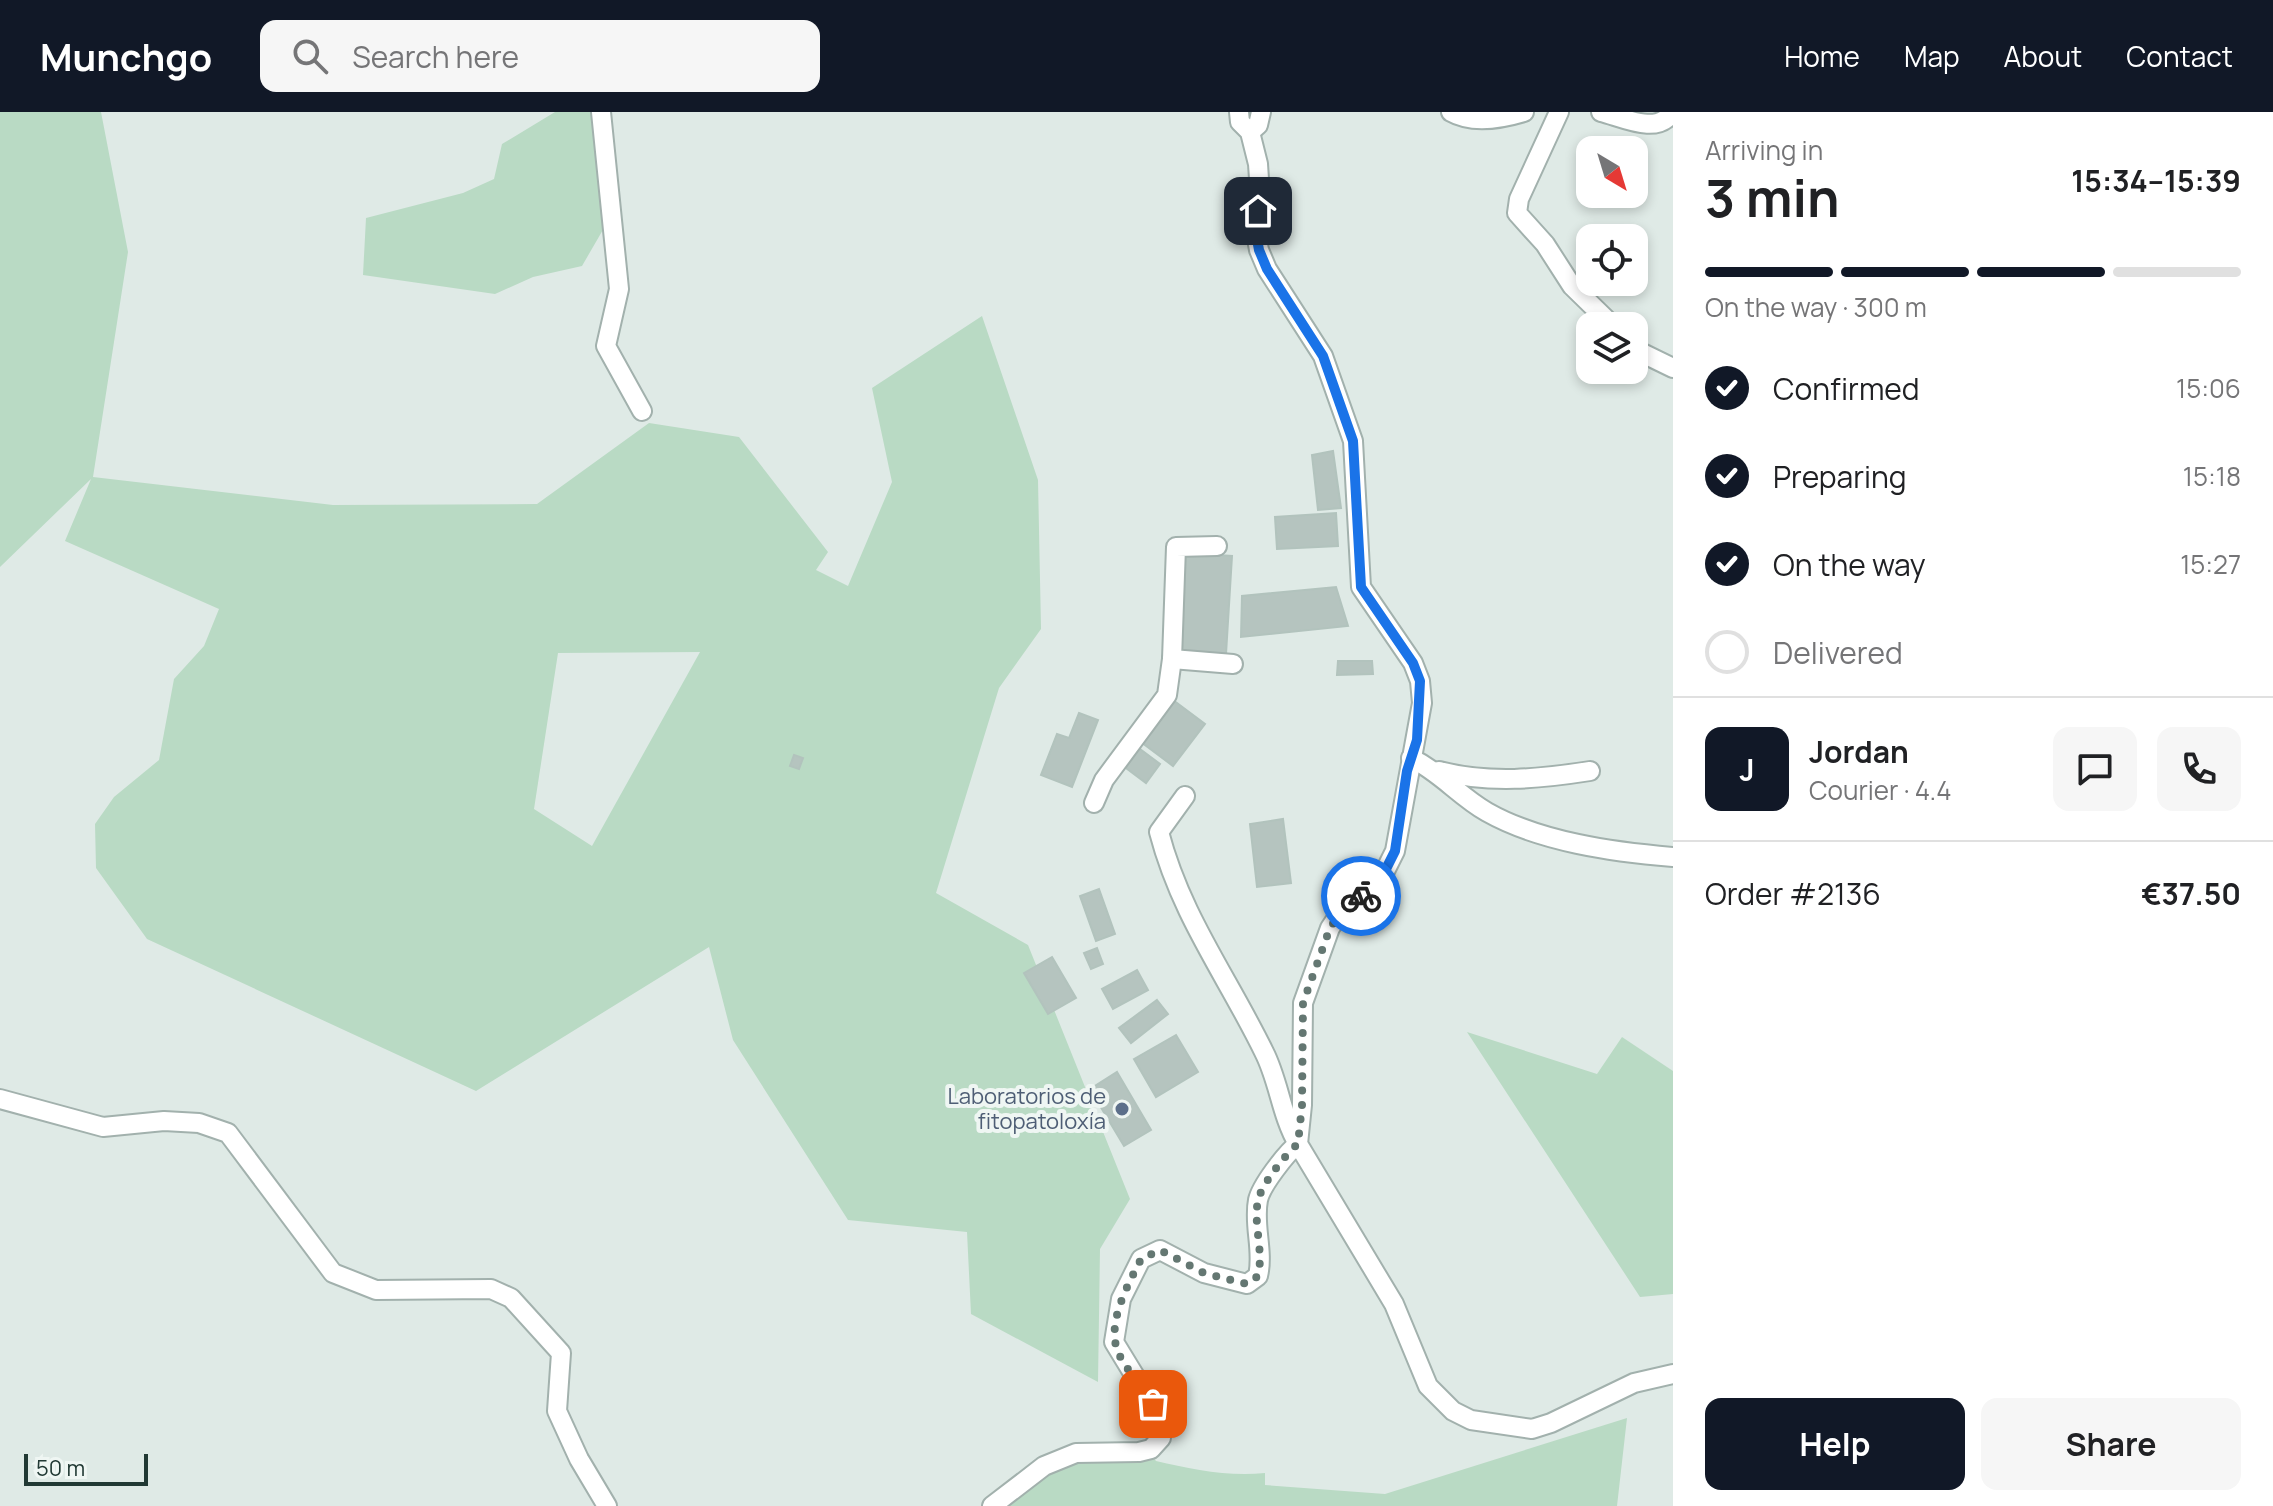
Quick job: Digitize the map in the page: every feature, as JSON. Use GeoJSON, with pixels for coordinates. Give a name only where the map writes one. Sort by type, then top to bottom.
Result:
{"type":"FeatureCollection","features":[{"type":"Feature","properties":{"kind":"street"},"geometry":{"type":"LineString","coordinates":[[601,112],[619,289],[606,346],[642,411]]}},
{"type":"Feature","properties":{"kind":"street"},"geometry":{"type":"LineString","coordinates":[[992,1506],[1044,1466],[1076,1453],[1139,1452],[1151,1449],[1161,1438],[1161,1419],[1114,1342],[1121,1299],[1141,1259],[1160,1250],[1218,1277],[1247,1284],[1258,1276],[1261,1264],[1258,1199],[1287,1153],[1298,1144],[1302,1105],[1303,1003],[1330,928],[1340,913],[1383,875],[1395,851],[1422,703],[1420,681],[1413,663],[1361,587],[1353,441],[1323,356],[1267,269],[1259,250],[1255,228],[1260,180],[1250,132],[1240,122],[1239,112]]}},
{"type":"Feature","properties":{"kind":"street"},"geometry":{"type":"LineString","coordinates":[[1250,132],[1258,125],[1261,112]]}},
{"type":"Feature","properties":{"kind":"street"},"geometry":{"type":"LineString","coordinates":[[1451,112],[1464,118],[1483,119],[1524,112]]}},
{"type":"Feature","properties":{"kind":"street"},"geometry":{"type":"LineString","coordinates":[[1559,112],[1519,199],[1517,213],[1545,244],[1572,286],[1599,312]]}},
{"type":"Feature","properties":{"kind":"street"},"geometry":{"type":"LineString","coordinates":[[1601,112],[1643,124],[1658,124],[1672,112]]}},
{"type":"Feature","properties":{"kind":"street"},"geometry":{"type":"LineString","coordinates":[[1648,356],[1673,368]]}},
{"type":"Feature","properties":{"kind":"street"},"geometry":{"type":"LineString","coordinates":[[1094,803],[1104,780],[1167,695],[1172,659],[1176,547],[1217,546]]}},
{"type":"Feature","properties":{"kind":"street"},"geometry":{"type":"LineString","coordinates":[[1172,659],[1233,664]]}},
{"type":"Feature","properties":{"kind":"street"},"geometry":{"type":"LineString","coordinates":[[1411,758],[1436,770],[1473,780],[1543,778],[1590,771]]}},
{"type":"Feature","properties":{"kind":"street"},"geometry":{"type":"LineString","coordinates":[[1436,770],[1492,815],[1585,846],[1673,857]]}},
{"type":"Feature","properties":{"kind":"street"},"geometry":{"type":"LineString","coordinates":[[1185,796],[1159,832],[1171,878],[1265,1054],[1289,1129],[1389,1294],[1428,1386],[1453,1411],[1486,1423],[1532,1429],[1634,1383],[1673,1374]]}},
{"type":"Feature","properties":{"kind":"street"},"geometry":{"type":"LineString","coordinates":[[0,1099],[103,1127],[164,1121],[199,1123],[228,1133],[333,1273],[376,1290],[491,1289],[511,1298],[561,1353],[557,1411],[579,1459],[607,1506]]}},
{"type":"Feature","properties":{"kind":"green space"},"geometry":{"type":"Polygon","coordinates":[[[0,112],[101,112],[128,252],[93,477],[333,505],[537,504],[649,423],[739,437],[828,552],[816,570],[848,586],[892,482],[872,388],[982,316],[1038,480],[1041,629],[999,688],[936,893],[1028,945],[1130,1199],[1100,1249],[1098,1382],[971,1314],[967,1232],[848,1220],[733,1040],[709,947],[476,1091],[147,939],[96,868],[95,824],[114,797],[159,760],[174,679],[204,646],[219,609],[65,541],[91,479],[0,567],[0,112]],[[700,652],[558,653],[534,809],[592,846],[700,652]]]}},
{"type":"Feature","properties":{"kind":"green space"},"geometry":{"type":"Polygon","coordinates":[[[555,112],[598,112],[604,228],[582,266],[533,277],[495,294],[363,275],[366,218],[463,193],[494,179],[502,144],[555,112]]]}},
{"type":"Feature","properties":{"kind":"green space"},"geometry":{"type":"Polygon","coordinates":[[[1467,1032],[1597,1074],[1622,1037],[1673,1071],[1673,1294],[1640,1297],[1467,1032]]]}},
{"type":"Feature","properties":{"kind":"green space"},"geometry":{"type":"Polygon","coordinates":[[[1627,1418],[1617,1506],[998,1506],[1016,1491],[1079,1455],[1151,1454],[1156,1461],[1196,1469],[1237,1474],[1265,1473],[1265,1485],[1385,1494],[1627,1418]]]}},
{"type":"Feature","properties":{"kind":"building"},"geometry":{"type":"Polygon","coordinates":[[[1333,451],[1341,508],[1318,510],[1312,455],[1333,451]]]}},
{"type":"Feature","properties":{"kind":"building"},"geometry":{"type":"Polygon","coordinates":[[[1336,513],[1338,546],[1277,549],[1275,517],[1336,513]]]}},
{"type":"Feature","properties":{"kind":"building"},"geometry":{"type":"Polygon","coordinates":[[[1184,553],[1232,556],[1226,654],[1177,653],[1184,553]]]}},
{"type":"Feature","properties":{"kind":"building"},"geometry":{"type":"Polygon","coordinates":[[[1336,587],[1348,626],[1241,637],[1242,596],[1336,587]]]}},
{"type":"Feature","properties":{"kind":"building"},"geometry":{"type":"Polygon","coordinates":[[[1338,661],[1372,661],[1373,674],[1337,675],[1338,661]]]}},
{"type":"Feature","properties":{"kind":"building"},"geometry":{"type":"Polygon","coordinates":[[[1169,697],[1205,724],[1173,766],[1137,739],[1169,697]]]}},
{"type":"Feature","properties":{"kind":"building"},"geometry":{"type":"Polygon","coordinates":[[[1079,713],[1098,720],[1072,787],[1041,775],[1057,734],[1069,738],[1079,713]]]}},
{"type":"Feature","properties":{"kind":"building"},"geometry":{"type":"Polygon","coordinates":[[[1136,746],[1160,764],[1146,783],[1122,765],[1136,746]]]}},
{"type":"Feature","properties":{"kind":"building"},"geometry":{"type":"Polygon","coordinates":[[[794,755],[803,758],[799,769],[790,766],[794,755]]]}},
{"type":"Feature","properties":{"kind":"building"},"geometry":{"type":"Polygon","coordinates":[[[1283,819],[1291,883],[1257,887],[1250,824],[1283,819]]]}},
{"type":"Feature","properties":{"kind":"building"},"geometry":{"type":"Polygon","coordinates":[[[1099,889],[1115,934],[1096,941],[1080,896],[1099,889]]]}},
{"type":"Feature","properties":{"kind":"building"},"geometry":{"type":"Polygon","coordinates":[[[1097,948],[1103,964],[1091,969],[1084,953],[1097,948]]]}},
{"type":"Feature","properties":{"kind":"building"},"geometry":{"type":"Polygon","coordinates":[[[1052,957],[1076,998],[1048,1014],[1024,973],[1052,957]]]}},
{"type":"Feature","properties":{"kind":"building"},"geometry":{"type":"Polygon","coordinates":[[[1137,970],[1148,990],[1113,1009],[1102,989],[1137,970]]]}},
{"type":"Feature","properties":{"kind":"building"},"geometry":{"type":"Polygon","coordinates":[[[1157,1000],[1168,1014],[1131,1043],[1119,1028],[1157,1000]]]}},
{"type":"Feature","properties":{"kind":"building"},"geometry":{"type":"Polygon","coordinates":[[[1176,1035],[1198,1072],[1156,1097],[1134,1059],[1176,1035]]]}},
{"type":"Feature","properties":{"kind":"building"},"geometry":{"type":"Polygon","coordinates":[[[1117,1072],[1151,1130],[1124,1146],[1090,1089],[1117,1072]]]}},
{"type":"Feature","properties":{"kind":"way so far"},"geometry":{"type":"LineString","coordinates":[[1153,1404],[1121,1359],[1114,1342],[1121,1299],[1141,1259],[1160,1250],[1204,1273],[1247,1284],[1258,1276],[1261,1264],[1258,1199],[1287,1153],[1298,1144],[1302,1105],[1303,1003],[1330,928],[1340,913],[1361,896]]}},
{"type":"Feature","properties":{"kind":"place","name":"Laboratorios de fitopatoloxía"},"geometry":{"type":"Point","coordinates":[1122,1109]}},
{"type":"Feature","properties":{"kind":"route"},"geometry":{"type":"LineString","coordinates":[[1258,211],[1255,228],[1259,250],[1267,269],[1323,356],[1353,441],[1359,530],[1357,571],[1361,587],[1413,663],[1420,681],[1422,703],[1417,740],[1407,771],[1395,851],[1383,875],[1361,896]]}}]}
